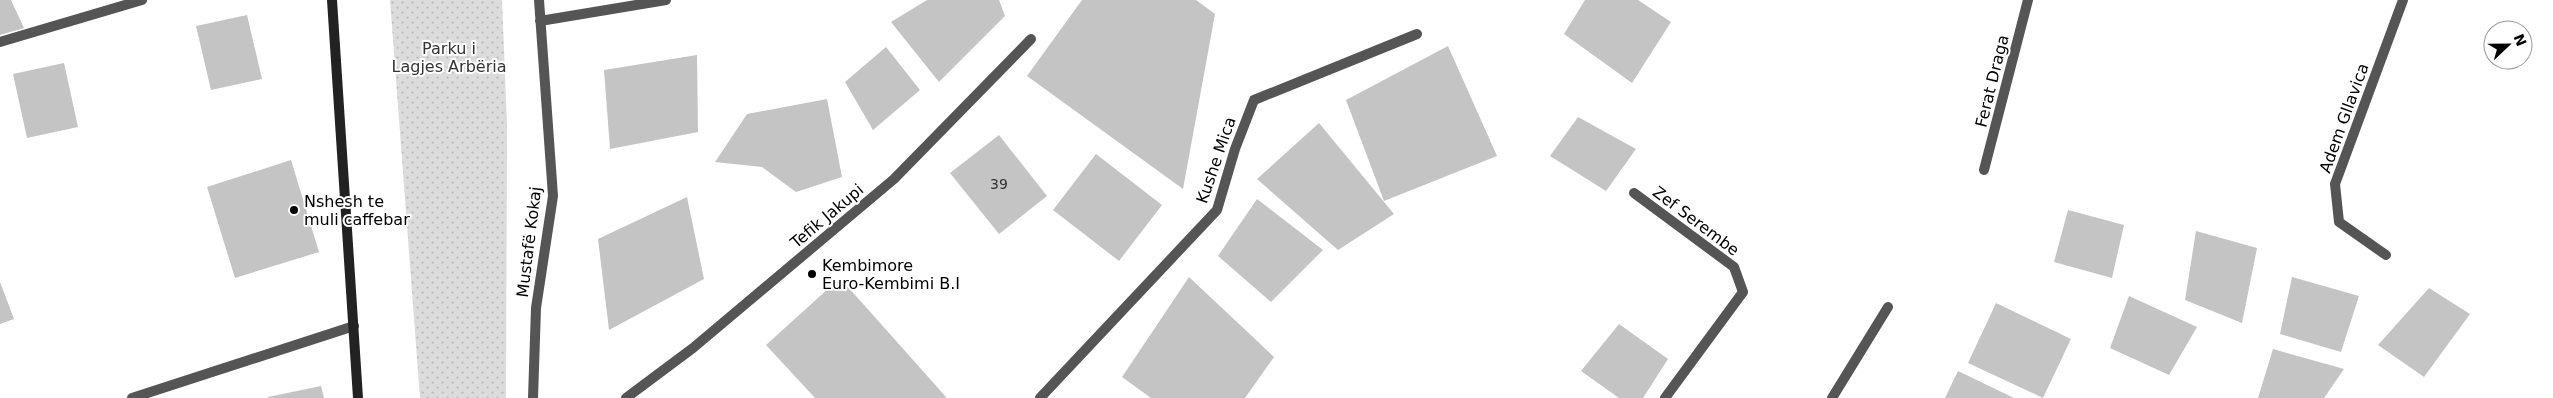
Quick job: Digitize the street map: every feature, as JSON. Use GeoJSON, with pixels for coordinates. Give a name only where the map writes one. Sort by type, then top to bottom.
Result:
{"type":"FeatureCollection","features":[{"type":"Feature","properties":{"kind":"street"},"geometry":{"type":"LineString","coordinates":[[0,42],[142,0]]}},
{"type":"Feature","properties":{"kind":"street"},"geometry":{"type":"LineString","coordinates":[[332,0],[358,398]]}},
{"type":"Feature","properties":{"kind":"street","name":"Mustafë Kokaj"},"geometry":{"type":"LineString","coordinates":[[533,398],[536,308],[553,196],[539,0]]}},
{"type":"Feature","properties":{"kind":"street"},"geometry":{"type":"LineString","coordinates":[[540,21],[666,0]]}},
{"type":"Feature","properties":{"kind":"street","name":"Ferat Draga"},"geometry":{"type":"LineString","coordinates":[[1984,170],[2028,0]]}},
{"type":"Feature","properties":{"kind":"street","name":"Adem Gllavica"},"geometry":{"type":"LineString","coordinates":[[2386,255],[2339,222],[2335,184],[2403,0]]}},
{"type":"Feature","properties":{"kind":"street","name":"Kushe Mica"},"geometry":{"type":"LineString","coordinates":[[1040,398],[1217,210],[1235,149],[1254,100],[1417,34]]}},
{"type":"Feature","properties":{"kind":"street","name":"Tefik Jakupi"},"geometry":{"type":"LineString","coordinates":[[626,398],[692,348],[894,179],[1031,39]]}},
{"type":"Feature","properties":{"kind":"street","name":"Zef Serembe"},"geometry":{"type":"LineString","coordinates":[[1634,193],[1734,267],[1743,292],[1665,398]]}},
{"type":"Feature","properties":{"kind":"street"},"geometry":{"type":"LineString","coordinates":[[1832,398],[1888,307]]}},
{"type":"Feature","properties":{"kind":"street"},"geometry":{"type":"LineString","coordinates":[[132,398],[354,326]]}},
{"type":"Feature","properties":{"kind":"green space","name":"Parku i Lagjes Arbëria"},"geometry":{"type":"Polygon","coordinates":[[[390,0],[502,0],[507,124],[506,398],[420,398],[390,0]]]}},
{"type":"Feature","properties":{"kind":"building"},"geometry":{"type":"Polygon","coordinates":[[[0,0],[11,0],[24,28],[0,35],[0,0]]]}},
{"type":"Feature","properties":{"kind":"building"},"geometry":{"type":"Polygon","coordinates":[[[927,0],[999,0],[1005,16],[939,82],[891,22],[927,0]]]}},
{"type":"Feature","properties":{"kind":"building"},"geometry":{"type":"Polygon","coordinates":[[[1082,0],[1196,0],[1215,14],[1183,189],[1027,76],[1082,0]]]}},
{"type":"Feature","properties":{"kind":"building"},"geometry":{"type":"Polygon","coordinates":[[[1585,0],[1638,0],[1671,22],[1632,83],[1564,34],[1585,0]]]}},
{"type":"Feature","properties":{"kind":"building"},"geometry":{"type":"Polygon","coordinates":[[[247,15],[262,79],[211,90],[196,26],[247,15]]]}},
{"type":"Feature","properties":{"kind":"building"},"geometry":{"type":"Polygon","coordinates":[[[1448,46],[1497,156],[1384,201],[1346,100],[1448,46]]]}},
{"type":"Feature","properties":{"kind":"building"},"geometry":{"type":"Polygon","coordinates":[[[886,47],[920,90],[873,130],[845,82],[886,47]]]}},
{"type":"Feature","properties":{"kind":"building"},"geometry":{"type":"Polygon","coordinates":[[[697,55],[698,132],[610,149],[604,70],[697,55]]]}},
{"type":"Feature","properties":{"kind":"building"},"geometry":{"type":"Polygon","coordinates":[[[64,63],[78,127],[27,138],[13,74],[64,63]]]}},
{"type":"Feature","properties":{"kind":"building"},"geometry":{"type":"Polygon","coordinates":[[[827,99],[842,177],[796,192],[762,167],[715,162],[747,114],[827,99]]]}},
{"type":"Feature","properties":{"kind":"building"},"geometry":{"type":"Polygon","coordinates":[[[1578,117],[1636,149],[1606,191],[1550,156],[1578,117]]]}},
{"type":"Feature","properties":{"kind":"building"},"geometry":{"type":"Polygon","coordinates":[[[1319,123],[1394,214],[1338,250],[1257,179],[1319,123]]]}},
{"type":"Feature","properties":{"kind":"building"},"geometry":{"type":"Polygon","coordinates":[[[999,135],[1047,196],[999,234],[950,173],[999,135]]]}},
{"type":"Feature","properties":{"kind":"building"},"geometry":{"type":"Polygon","coordinates":[[[1096,154],[1162,205],[1119,261],[1053,210],[1096,154]]]}},
{"type":"Feature","properties":{"kind":"building"},"geometry":{"type":"Polygon","coordinates":[[[291,160],[319,252],[235,278],[207,187],[291,160]]]}},
{"type":"Feature","properties":{"kind":"building"},"geometry":{"type":"Polygon","coordinates":[[[687,197],[704,279],[609,330],[598,239],[687,197]]]}},
{"type":"Feature","properties":{"kind":"building"},"geometry":{"type":"Polygon","coordinates":[[[1257,199],[1323,250],[1271,302],[1218,256],[1257,199]]]}},
{"type":"Feature","properties":{"kind":"building"},"geometry":{"type":"Polygon","coordinates":[[[2068,210],[2124,225],[2112,278],[2054,262],[2068,210]]]}},
{"type":"Feature","properties":{"kind":"building"},"geometry":{"type":"Polygon","coordinates":[[[2196,231],[2257,248],[2242,323],[2185,300],[2196,231]]]}},
{"type":"Feature","properties":{"kind":"building"},"geometry":{"type":"Polygon","coordinates":[[[1189,277],[1274,357],[1245,398],[1151,398],[1122,377],[1189,277]]]}},
{"type":"Feature","properties":{"kind":"building"},"geometry":{"type":"Polygon","coordinates":[[[2292,277],[2359,296],[2341,352],[2280,334],[2292,277]]]}},
{"type":"Feature","properties":{"kind":"building"},"geometry":{"type":"Polygon","coordinates":[[[840,278],[945,398],[815,398],[766,345],[840,278]]]}},
{"type":"Feature","properties":{"kind":"building"},"geometry":{"type":"Polygon","coordinates":[[[0,282],[14,319],[0,324],[0,282]]]}},
{"type":"Feature","properties":{"kind":"building"},"geometry":{"type":"Polygon","coordinates":[[[2429,288],[2470,314],[2424,377],[2378,345],[2429,288]]]}},
{"type":"Feature","properties":{"kind":"building"},"geometry":{"type":"Polygon","coordinates":[[[2129,296],[2197,327],[2169,375],[2110,348],[2129,296]]]}},
{"type":"Feature","properties":{"kind":"building"},"geometry":{"type":"Polygon","coordinates":[[[1996,303],[2071,339],[2043,398],[1968,363],[1996,303]]]}},
{"type":"Feature","properties":{"kind":"building"},"geometry":{"type":"Polygon","coordinates":[[[1619,324],[1668,359],[1643,398],[1619,398],[1581,371],[1619,324]]]}},
{"type":"Feature","properties":{"kind":"building"},"geometry":{"type":"Polygon","coordinates":[[[2273,349],[2344,369],[2324,398],[2258,398],[2273,349]]]}},
{"type":"Feature","properties":{"kind":"building"},"geometry":{"type":"Polygon","coordinates":[[[1958,371],[2014,398],[1945,398],[1958,371]]]}},
{"type":"Feature","properties":{"kind":"building"},"geometry":{"type":"Polygon","coordinates":[[[321,386],[324,398],[268,398],[268,397],[321,386]]]}},
{"type":"Feature","properties":{"kind":"place","name":"Nshesh te muli caffebar"},"geometry":{"type":"Point","coordinates":[294,210]}},
{"type":"Feature","properties":{"kind":"place","name":"Kembimore Euro-Kembimi B.I"},"geometry":{"type":"Point","coordinates":[812,274]}}]}
